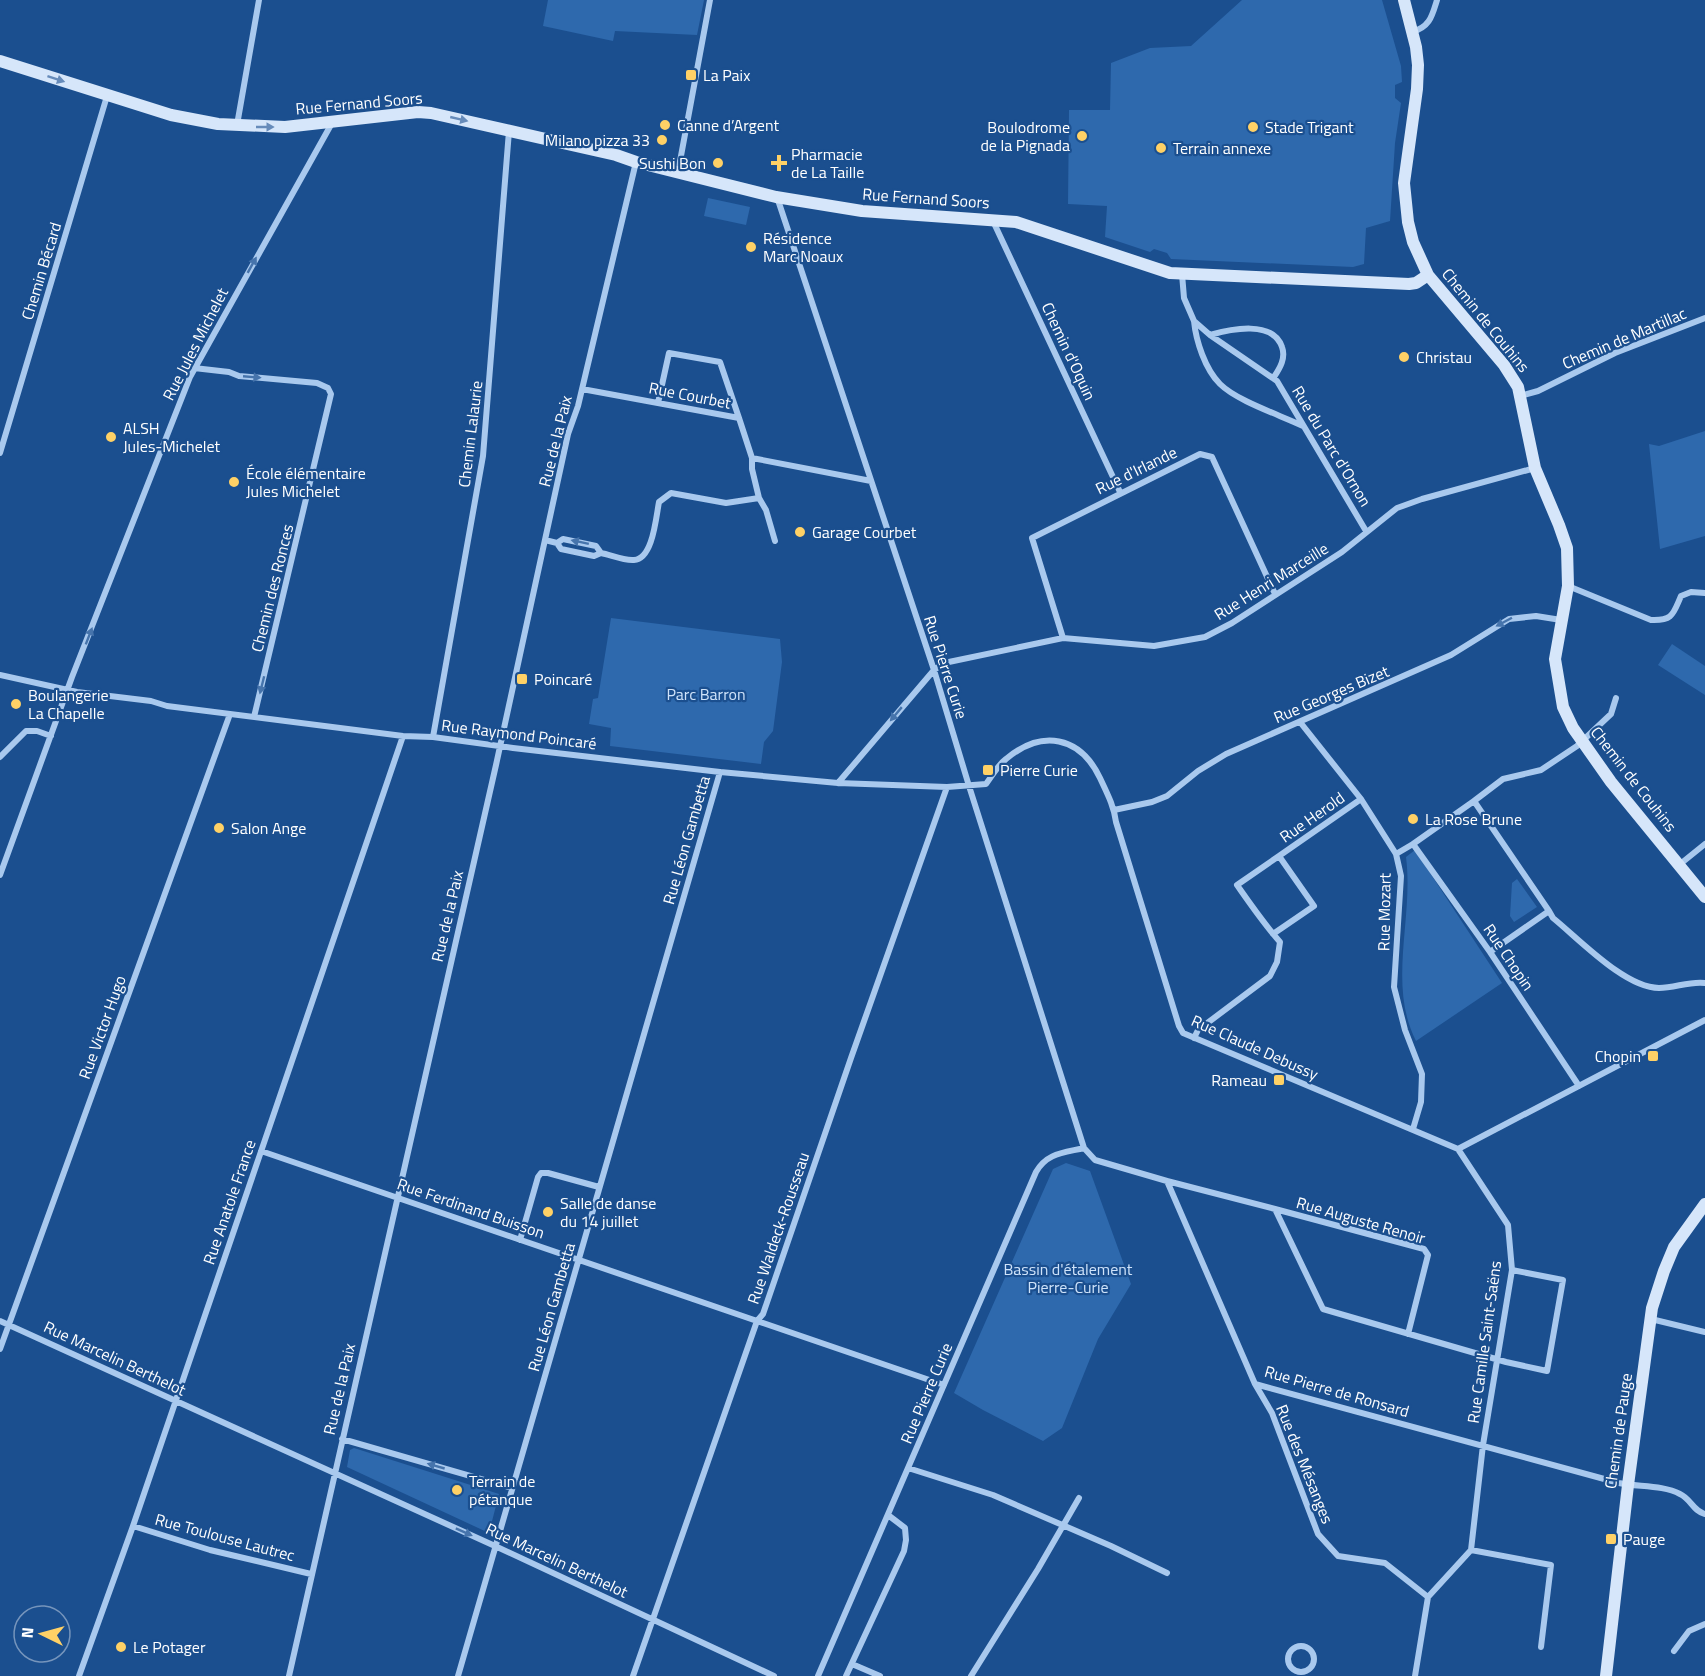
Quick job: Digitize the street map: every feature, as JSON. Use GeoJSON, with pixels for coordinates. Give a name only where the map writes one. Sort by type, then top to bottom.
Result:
{"type":"FeatureCollection","features":[{"type":"Feature","properties":{"kind":"street"},"geometry":{"type":"LineString","coordinates":[[237,126],[259,0]]}},
{"type":"Feature","properties":{"kind":"street"},"geometry":{"type":"LineString","coordinates":[[678,173],[710,0]]}},
{"type":"Feature","properties":{"kind":"street","name":"Chemin de Couhins"},"geometry":{"type":"LineString","coordinates":[[1404,0],[1418,58],[1404,183],[1405,204],[1413,242],[1428,275],[1515,380],[1535,468],[1566,542],[1569,565],[1568,586],[1555,659],[1565,714],[1611,782],[1705,897]]}},
{"type":"Feature","properties":{"kind":"street"},"geometry":{"type":"LineString","coordinates":[[1412,32],[1424,28],[1429,22],[1437,0]]}},
{"type":"Feature","properties":{"kind":"street","name":"Rue Fernand Soors"},"geometry":{"type":"LineString","coordinates":[[0,61],[180,117],[237,126],[332,123],[424,112],[616,155],[776,197],[875,212],[1023,224],[1149,267],[1182,274],[1409,284],[1416,283],[1428,275]]}},
{"type":"Feature","properties":{"kind":"street","name":"Chemin Bécard"},"geometry":{"type":"LineString","coordinates":[[0,453],[107,96]]}},
{"type":"Feature","properties":{"kind":"street","name":"Rue Jules Michelet"},"geometry":{"type":"LineString","coordinates":[[0,874],[68,690],[194,368],[332,123]]}},
{"type":"Feature","properties":{"kind":"street","name":"Chemin Lalaurie"},"geometry":{"type":"LineString","coordinates":[[433,737],[483,456],[509,130]]}},
{"type":"Feature","properties":{"kind":"street","name":"Rue de la Paix"},"geometry":{"type":"LineString","coordinates":[[289,1676],[500,746],[568,434],[582,389],[636,162]]}},
{"type":"Feature","properties":{"kind":"street","name":"Rue Pierre Curie"},"geometry":{"type":"LineString","coordinates":[[776,197],[934,670],[1084,1148],[1095,1160],[1167,1181]]}},
{"type":"Feature","properties":{"kind":"street","name":"Chemin d'Oquin"},"geometry":{"type":"LineString","coordinates":[[993,220],[1120,492]]}},
{"type":"Feature","properties":{"kind":"street","name":"Rue du Parc d'Ornon"},"geometry":{"type":"LineString","coordinates":[[1182,274],[1184,298],[1194,321],[1210,335],[1274,377],[1366,531]]}},
{"type":"Feature","properties":{"kind":"street","name":"Chemin de Martillac"},"geometry":{"type":"LineString","coordinates":[[1520,396],[1544,388],[1608,356],[1705,318]]}},
{"type":"Feature","properties":{"kind":"street"},"geometry":{"type":"LineString","coordinates":[[1194,321],[1202,352],[1210,371],[1220,384],[1237,395],[1303,426]]}},
{"type":"Feature","properties":{"kind":"street"},"geometry":{"type":"LineString","coordinates":[[1210,335],[1222,331],[1254,329],[1273,334],[1280,343],[1283,354],[1274,377]]}},
{"type":"Feature","properties":{"kind":"street"},"geometry":{"type":"LineString","coordinates":[[658,403],[669,353],[720,362],[739,418]]}},
{"type":"Feature","properties":{"kind":"street","name":"Chemin des Ronces"},"geometry":{"type":"LineString","coordinates":[[194,368],[228,372],[239,376],[317,383],[328,388],[331,394],[254,717]]}},
{"type":"Feature","properties":{"kind":"street","name":"Rue Courbet"},"geometry":{"type":"LineString","coordinates":[[582,389],[739,418],[752,458],[752,469],[759,498],[766,510],[775,541]]}},
{"type":"Feature","properties":{"kind":"street","name":"Rue d'Irlande"},"geometry":{"type":"LineString","coordinates":[[1063,638],[1032,538],[1200,454],[1212,457],[1275,594]]}},
{"type":"Feature","properties":{"kind":"street"},"geometry":{"type":"LineString","coordinates":[[752,458],[871,481]]}},
{"type":"Feature","properties":{"kind":"street","name":"Rue Henri Marceille"},"geometry":{"type":"LineString","coordinates":[[934,670],[944,663],[1063,638],[1154,646],[1205,637],[1232,623],[1342,552],[1397,508],[1535,468]]}},
{"type":"Feature","properties":{"kind":"street"},"geometry":{"type":"LineString","coordinates":[[545,540],[557,543],[561,549],[594,556],[601,553],[635,561],[644,556],[650,545],[659,502],[671,493],[726,503],[759,498]]}},
{"type":"Feature","properties":{"kind":"street"},"geometry":{"type":"LineString","coordinates":[[557,543],[562,539],[596,546],[601,553]]}},
{"type":"Feature","properties":{"kind":"street"},"geometry":{"type":"LineString","coordinates":[[1568,586],[1651,620],[1663,620],[1672,615],[1681,596],[1691,592],[1705,593]]}},
{"type":"Feature","properties":{"kind":"street","name":"Rue Georges Bizet"},"geometry":{"type":"LineString","coordinates":[[1114,810],[1159,800],[1176,790],[1198,771],[1226,754],[1451,655],[1509,619],[1536,616],[1561,620]]}},
{"type":"Feature","properties":{"kind":"street"},"geometry":{"type":"LineString","coordinates":[[838,783],[934,670]]}},
{"type":"Feature","properties":{"kind":"street","name":"Rue Raymond Poincaré"},"geometry":{"type":"LineString","coordinates":[[0,675],[68,690],[403,736],[433,737],[720,772],[838,783],[969,786]]}},
{"type":"Feature","properties":{"kind":"street"},"geometry":{"type":"LineString","coordinates":[[1396,854],[1503,779],[1541,770],[1577,746],[1611,714],[1617,698]]}},
{"type":"Feature","properties":{"kind":"street","name":"Rue Victor Hugo"},"geometry":{"type":"LineString","coordinates":[[0,1349],[230,714]]}},
{"type":"Feature","properties":{"kind":"street","name":"Rue Mozart"},"geometry":{"type":"LineString","coordinates":[[1300,722],[1361,799],[1396,854],[1401,876],[1394,987],[1404,1030],[1422,1074],[1421,1102],[1413,1129]]}},
{"type":"Feature","properties":{"kind":"street"},"geometry":{"type":"LineString","coordinates":[[0,757],[26,731],[37,731],[51,736]]}},
{"type":"Feature","properties":{"kind":"street","name":"Rue Anatole France"},"geometry":{"type":"LineString","coordinates":[[79,1676],[403,736]]}},
{"type":"Feature","properties":{"kind":"street","name":"Rue Claude Debussy"},"geometry":{"type":"LineString","coordinates":[[969,786],[986,784],[1004,761],[1020,749],[1038,741],[1072,744],[1096,769],[1114,810],[1183,1033],[1458,1149]]}},
{"type":"Feature","properties":{"kind":"street","name":"Rue Léon Gambetta"},"geometry":{"type":"LineString","coordinates":[[458,1676],[720,772]]}},
{"type":"Feature","properties":{"kind":"street","name":"Rue Waldeck-Rousseau"},"geometry":{"type":"LineString","coordinates":[[633,1676],[757,1321],[763,1314],[854,1047],[947,787]]}},
{"type":"Feature","properties":{"kind":"street","name":"Rue Herold"},"geometry":{"type":"LineString","coordinates":[[1273,934],[1237,885],[1361,799]]}},
{"type":"Feature","properties":{"kind":"street"},"geometry":{"type":"LineString","coordinates":[[1474,801],[1553,918],[1625,978],[1641,985],[1660,988],[1685,983],[1705,983]]}},
{"type":"Feature","properties":{"kind":"street","name":"Rue Chopin"},"geometry":{"type":"LineString","coordinates":[[1413,844],[1490,952],[1579,1086]]}},
{"type":"Feature","properties":{"kind":"street"},"geometry":{"type":"LineString","coordinates":[[1679,865],[1705,844]]}},
{"type":"Feature","properties":{"kind":"street"},"geometry":{"type":"LineString","coordinates":[[1194,1038],[1198,1030],[1270,976],[1277,962],[1280,942],[1273,934],[1314,906],[1279,856]]}},
{"type":"Feature","properties":{"kind":"street"},"geometry":{"type":"LineString","coordinates":[[1490,952],[1549,910]]}},
{"type":"Feature","properties":{"kind":"street"},"geometry":{"type":"LineString","coordinates":[[1458,1149],[1705,1020]]}},
{"type":"Feature","properties":{"kind":"street","name":"Rue Pierre Curie"},"geometry":{"type":"LineString","coordinates":[[818,1676],[1036,1172],[1043,1161],[1053,1156],[1084,1148]]}},
{"type":"Feature","properties":{"kind":"street","name":"Rue Camille Saint-Saëns"},"geometry":{"type":"LineString","coordinates":[[1458,1149],[1508,1226],[1512,1269],[1483,1445],[1471,1550]]}},
{"type":"Feature","properties":{"kind":"street","name":"Rue Ferdinand Buisson"},"geometry":{"type":"LineString","coordinates":[[261,1151],[944,1385]]}},
{"type":"Feature","properties":{"kind":"street"},"geometry":{"type":"LineString","coordinates":[[520,1240],[538,1177],[542,1173],[599,1187]]}},
{"type":"Feature","properties":{"kind":"street","name":"Rue Auguste Renoir"},"geometry":{"type":"LineString","coordinates":[[1167,1181],[1424,1249],[1428,1255],[1408,1334]]}},
{"type":"Feature","properties":{"kind":"street","name":"Rue Pierre de Ronsard"},"geometry":{"type":"LineString","coordinates":[[1167,1181],[1255,1384],[1628,1485],[1677,1492],[1687,1498],[1698,1512],[1705,1514]]}},
{"type":"Feature","properties":{"kind":"street","name":"Chemin de Pauge"},"geometry":{"type":"LineString","coordinates":[[1606,1676],[1650,1319],[1669,1258],[1681,1236],[1705,1204]]}},
{"type":"Feature","properties":{"kind":"street","name":"Rue Auguste Renoir"},"geometry":{"type":"LineString","coordinates":[[1275,1209],[1323,1309],[1547,1371],[1563,1280],[1512,1269]]}},
{"type":"Feature","properties":{"kind":"street"},"geometry":{"type":"LineString","coordinates":[[1650,1319],[1705,1332]]}},
{"type":"Feature","properties":{"kind":"street","name":"Rue Marcelin Berthelot"},"geometry":{"type":"LineString","coordinates":[[0,1321],[495,1546],[774,1676]]}},
{"type":"Feature","properties":{"kind":"street","name":"Rue des Mésanges"},"geometry":{"type":"LineString","coordinates":[[1255,1384],[1272,1413],[1318,1534],[1338,1556],[1385,1563],[1428,1597]]}},
{"type":"Feature","properties":{"kind":"street"},"geometry":{"type":"LineString","coordinates":[[342,1439],[512,1488]]}},
{"type":"Feature","properties":{"kind":"street"},"geometry":{"type":"LineString","coordinates":[[908,1468],[993,1495],[1167,1573]]}},
{"type":"Feature","properties":{"kind":"street"},"geometry":{"type":"LineString","coordinates":[[971,1676],[1079,1498]]}},
{"type":"Feature","properties":{"kind":"street"},"geometry":{"type":"LineString","coordinates":[[846,1676],[904,1551],[905,1528],[888,1515]]}},
{"type":"Feature","properties":{"kind":"street","name":"Rue Toulouse Lautrec"},"geometry":{"type":"LineString","coordinates":[[132,1526],[210,1550],[311,1574]]}},
{"type":"Feature","properties":{"kind":"street"},"geometry":{"type":"LineString","coordinates":[[1415,1676],[1428,1597],[1471,1550],[1551,1565],[1540,1647]]}},
{"type":"Feature","properties":{"kind":"street"},"geometry":{"type":"LineString","coordinates":[[1674,1651],[1689,1631],[1705,1624]]}},
{"type":"Feature","properties":{"kind":"street"},"geometry":{"type":"LineString","coordinates":[[1300,1646],[1309,1649],[1313,1656],[1313,1664],[1307,1671],[1294,1673],[1289,1665],[1290,1653],[1300,1646]]}},
{"type":"Feature","properties":{"kind":"street"},"geometry":{"type":"LineString","coordinates":[[852,1664],[880,1676]]}},
{"type":"Feature","properties":{"kind":"green space"},"geometry":{"type":"Polygon","coordinates":[[[548,0],[704,0],[697,35],[615,31],[613,41],[543,26],[548,0]]]}},
{"type":"Feature","properties":{"kind":"green space","name":"Stade Trigant"},"geometry":{"type":"Polygon","coordinates":[[[1242,0],[1382,0],[1401,66],[1402,82],[1395,85],[1395,98],[1401,103],[1395,143],[1390,221],[1366,228],[1364,264],[1353,267],[1171,259],[1167,253],[1154,249],[1150,252],[1105,237],[1107,206],[1068,204],[1069,110],[1110,110],[1111,63],[1150,48],[1191,46],[1242,0]]]}},
{"type":"Feature","properties":{"kind":"green space"},"geometry":{"type":"Polygon","coordinates":[[[708,198],[750,207],[746,225],[704,216],[708,198]]]}},
{"type":"Feature","properties":{"kind":"green space"},"geometry":{"type":"Polygon","coordinates":[[[1705,431],[1705,536],[1660,549],[1649,444],[1659,446],[1705,431]]]}},
{"type":"Feature","properties":{"kind":"green space","name":"Parc Barron"},"geometry":{"type":"Polygon","coordinates":[[[611,618],[780,639],[782,662],[773,731],[764,742],[761,764],[610,746],[611,728],[589,724],[593,699],[598,698],[611,618]]]}},
{"type":"Feature","properties":{"kind":"green space"},"geometry":{"type":"Polygon","coordinates":[[[1672,644],[1705,666],[1705,695],[1658,665],[1672,644]]]}},
{"type":"Feature","properties":{"kind":"green space"},"geometry":{"type":"Polygon","coordinates":[[[1415,850],[1502,983],[1416,1041],[1403,997],[1402,974],[1408,880],[1406,857],[1415,850]]]}},
{"type":"Feature","properties":{"kind":"green space"},"geometry":{"type":"Polygon","coordinates":[[[1517,879],[1537,907],[1514,922],[1510,916],[1512,883],[1517,879]]]}},
{"type":"Feature","properties":{"kind":"green space","name":"Bassin d'étalement Pierre-Curie"},"geometry":{"type":"Polygon","coordinates":[[[1066,1163],[1090,1171],[1131,1284],[1098,1339],[1062,1428],[1043,1441],[954,1393],[1053,1169],[1066,1163]]]}},
{"type":"Feature","properties":{"kind":"green space"},"geometry":{"type":"Polygon","coordinates":[[[354,1448],[499,1494],[489,1533],[347,1467],[350,1450],[354,1448]]]}},
{"type":"Feature","properties":{"kind":"place","name":"La Paix"},"geometry":{"type":"Point","coordinates":[691,75]}},
{"type":"Feature","properties":{"kind":"place","name":"Canne d’Argent"},"geometry":{"type":"Point","coordinates":[665,125]}},
{"type":"Feature","properties":{"kind":"place","name":"Stade Trigant"},"geometry":{"type":"Point","coordinates":[1253,127]}},
{"type":"Feature","properties":{"kind":"place","name":"Boulodrome de la Pignada"},"geometry":{"type":"Point","coordinates":[1082,136]}},
{"type":"Feature","properties":{"kind":"place","name":"Milano pizza 33"},"geometry":{"type":"Point","coordinates":[662,140]}},
{"type":"Feature","properties":{"kind":"place","name":"Terrain annexe"},"geometry":{"type":"Point","coordinates":[1161,148]}},
{"type":"Feature","properties":{"kind":"place","name":"Sushi Bon"},"geometry":{"type":"Point","coordinates":[718,163]}},
{"type":"Feature","properties":{"kind":"place","name":"Pharmacie de La Taille"},"geometry":{"type":"Point","coordinates":[779,163]}},
{"type":"Feature","properties":{"kind":"place","name":"Résidence Marc Noaux"},"geometry":{"type":"Point","coordinates":[751,247]}},
{"type":"Feature","properties":{"kind":"place","name":"Christau"},"geometry":{"type":"Point","coordinates":[1404,357]}},
{"type":"Feature","properties":{"kind":"place","name":"ALSH Jules-Michelet"},"geometry":{"type":"Point","coordinates":[111,437]}},
{"type":"Feature","properties":{"kind":"place","name":"École élémentaire Jules Michelet"},"geometry":{"type":"Point","coordinates":[234,482]}},
{"type":"Feature","properties":{"kind":"place","name":"Garage Courbet"},"geometry":{"type":"Point","coordinates":[800,532]}},
{"type":"Feature","properties":{"kind":"place","name":"Poincaré"},"geometry":{"type":"Point","coordinates":[522,679]}},
{"type":"Feature","properties":{"kind":"place","name":"Boulangerie La Chapelle"},"geometry":{"type":"Point","coordinates":[16,704]}},
{"type":"Feature","properties":{"kind":"place","name":"Pierre Curie"},"geometry":{"type":"Point","coordinates":[988,770]}},
{"type":"Feature","properties":{"kind":"place","name":"La Rose Brune"},"geometry":{"type":"Point","coordinates":[1413,819]}},
{"type":"Feature","properties":{"kind":"place","name":"Salon Ange"},"geometry":{"type":"Point","coordinates":[219,828]}},
{"type":"Feature","properties":{"kind":"place","name":"Chopin"},"geometry":{"type":"Point","coordinates":[1653,1056]}},
{"type":"Feature","properties":{"kind":"place","name":"Rameau"},"geometry":{"type":"Point","coordinates":[1279,1080]}},
{"type":"Feature","properties":{"kind":"place","name":"Salle de danse du 14 juillet"},"geometry":{"type":"Point","coordinates":[548,1212]}},
{"type":"Feature","properties":{"kind":"place","name":"Terrain de pétanque"},"geometry":{"type":"Point","coordinates":[457,1490]}},
{"type":"Feature","properties":{"kind":"place","name":"Pauge"},"geometry":{"type":"Point","coordinates":[1611,1539]}},
{"type":"Feature","properties":{"kind":"place","name":"Le Potager"},"geometry":{"type":"Point","coordinates":[121,1647]}}]}
